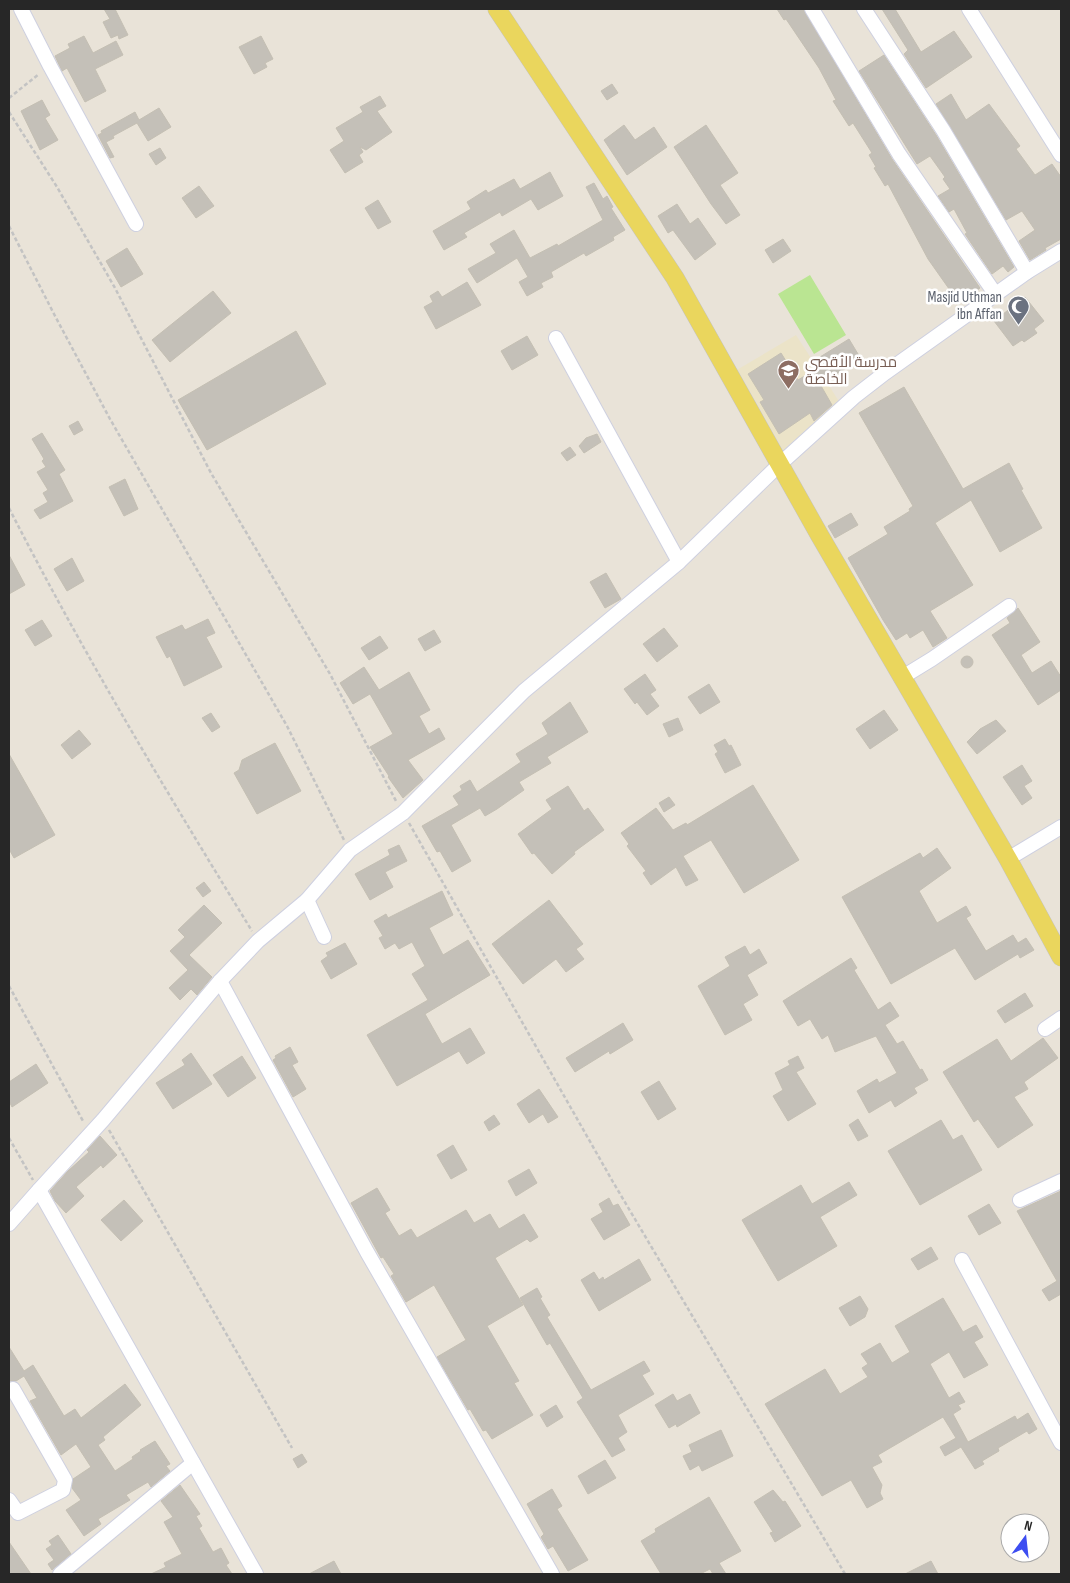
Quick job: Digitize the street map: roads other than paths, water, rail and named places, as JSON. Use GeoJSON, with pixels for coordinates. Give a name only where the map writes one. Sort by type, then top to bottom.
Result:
{"type":"FeatureCollection","features":[{"type":"Feature","properties":{"kind":"main road"},"geometry":{"type":"LineString","coordinates":[[497,9],[675,278],[901,678],[1008,859],[1061,957]]}},
{"type":"Feature","properties":{"kind":"street"},"geometry":{"type":"LineString","coordinates":[[21,9],[136,224]]}},
{"type":"Feature","properties":{"kind":"street"},"geometry":{"type":"LineString","coordinates":[[812,9],[899,154],[996,295]]}},
{"type":"Feature","properties":{"kind":"street"},"geometry":{"type":"LineString","coordinates":[[864,9],[943,130],[1027,272]]}},
{"type":"Feature","properties":{"kind":"street"},"geometry":{"type":"LineString","coordinates":[[969,10],[1061,156]]}},
{"type":"Feature","properties":{"kind":"street"},"geometry":{"type":"LineString","coordinates":[[9,1224],[103,1120],[220,981],[258,941],[307,900],[350,850],[403,813],[524,691],[679,562],[780,464],[854,397],[1027,272],[1061,250]]}},
{"type":"Feature","properties":{"kind":"street"},"geometry":{"type":"LineString","coordinates":[[556,338],[679,562]]}},
{"type":"Feature","properties":{"kind":"street"},"geometry":{"type":"LineString","coordinates":[[901,678],[932,659],[1008,606]]}},
{"type":"Feature","properties":{"kind":"street"},"geometry":{"type":"LineString","coordinates":[[1008,859],[1061,827]]}},
{"type":"Feature","properties":{"kind":"street"},"geometry":{"type":"LineString","coordinates":[[307,900],[324,937]]}},
{"type":"Feature","properties":{"kind":"street"},"geometry":{"type":"LineString","coordinates":[[220,981],[367,1252],[504,1487],[552,1574]]}},
{"type":"Feature","properties":{"kind":"street"},"geometry":{"type":"LineString","coordinates":[[1045,1030],[1061,1018]]}},
{"type":"Feature","properties":{"kind":"street"},"geometry":{"type":"LineString","coordinates":[[1020,1200],[1061,1181]]}},
{"type":"Feature","properties":{"kind":"street"},"geometry":{"type":"LineString","coordinates":[[39,1190],[256,1574]]}},
{"type":"Feature","properties":{"kind":"street"},"geometry":{"type":"LineString","coordinates":[[962,1260],[1061,1443]]}},
{"type":"Feature","properties":{"kind":"street"},"geometry":{"type":"LineString","coordinates":[[9,1500],[18,1514],[63,1490],[65,1480],[13,1389]]}},
{"type":"Feature","properties":{"kind":"street"},"geometry":{"type":"LineString","coordinates":[[60,1574],[193,1463]]}},
{"type":"Feature","properties":{"kind":"place","name":"Masjid Uthman ibn Affan"},"geometry":{"type":"Point","coordinates":[1018,325]}},
{"type":"Feature","properties":{"kind":"place","name":"مدرسة الأقصى الخاصة"},"geometry":{"type":"Point","coordinates":[789,390]}}]}
